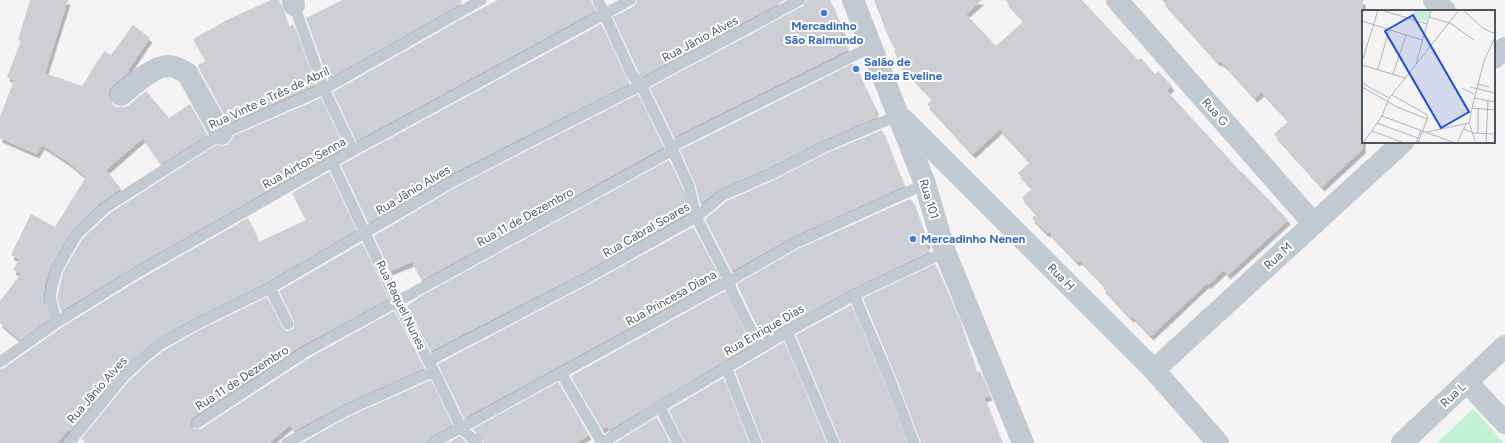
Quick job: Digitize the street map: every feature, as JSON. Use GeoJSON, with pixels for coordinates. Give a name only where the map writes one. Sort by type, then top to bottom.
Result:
{"type":"FeatureCollection","features":[{"type":"Feature","properties":{"kind":"street","name":"Rua 101"},"geometry":{"type":"LineString","coordinates":[[853,0],[925,184],[945,252],[1023,443]]}},
{"type":"Feature","properties":{"kind":"street","name":"Rua G"},"geometry":{"type":"LineString","coordinates":[[1117,0],[1314,224]]}},
{"type":"Feature","properties":{"kind":"street"},"geometry":{"type":"LineString","coordinates":[[1434,0],[1444,10]]}},
{"type":"Feature","properties":{"kind":"street"},"geometry":{"type":"LineString","coordinates":[[1495,57],[1505,48]]}},
{"type":"Feature","properties":{"kind":"street"},"geometry":{"type":"LineString","coordinates":[[121,95],[144,76],[155,70],[166,66],[178,68],[187,73],[221,134]]}},
{"type":"Feature","properties":{"kind":"street","name":"Rua H"},"geometry":{"type":"LineString","coordinates":[[899,115],[1154,370],[1218,443]]}},
{"type":"Feature","properties":{"kind":"street","name":"Rua M"},"geometry":{"type":"LineString","coordinates":[[1154,370],[1402,143]]}},
{"type":"Feature","properties":{"kind":"street","name":"Rua L"},"geometry":{"type":"LineString","coordinates":[[1402,443],[1505,346]]}},
{"type":"Feature","properties":{"kind":"street"},"geometry":{"type":"LineString","coordinates":[[1467,382],[1505,423]]}},
{"type":"Feature","properties":{"kind":"lane","name":"Rua Vinte e Três de Abril"},"geometry":{"type":"LineString","coordinates":[[57,322],[50,298],[57,269],[77,234],[106,207],[221,134],[324,89],[481,0]]}},
{"type":"Feature","properties":{"kind":"lane"},"geometry":{"type":"LineString","coordinates":[[598,0],[632,75],[641,85],[672,149],[689,186],[696,217],[729,281],[732,292],[760,348]]}},
{"type":"Feature","properties":{"kind":"lane","name":"Rua Airton Senna"},"geometry":{"type":"LineString","coordinates":[[0,362],[57,322],[133,275],[353,150],[630,0]]}},
{"type":"Feature","properties":{"kind":"lane","name":"Rua Jânio Alves"},"geometry":{"type":"LineString","coordinates":[[69,443],[123,377],[159,346],[195,325],[270,288],[457,179],[641,85],[800,0]]}},
{"type":"Feature","properties":{"kind":"lane"},"geometry":{"type":"LineString","coordinates":[[297,2],[324,89],[353,150]]}},
{"type":"Feature","properties":{"kind":"lane","name":"Rua 11 de Dezembro"},"geometry":{"type":"LineString","coordinates":[[197,423],[305,352],[666,154],[678,143],[871,47]]}},
{"type":"Feature","properties":{"kind":"lane","name":"Rua Cabral Soares"},"geometry":{"type":"LineString","coordinates":[[428,361],[587,278],[696,217],[723,195],[769,175],[824,147],[899,115]]}},
{"type":"Feature","properties":{"kind":"lane","name":"Rua Raquel Nunes"},"geometry":{"type":"LineString","coordinates":[[332,162],[397,302],[434,371],[461,428],[477,443]]}},
{"type":"Feature","properties":{"kind":"lane","name":"Rua Princesa Diana"},"geometry":{"type":"LineString","coordinates":[[433,443],[729,281],[795,243],[925,184]]}},
{"type":"Feature","properties":{"kind":"lane","name":"Rua Enrique Dias"},"geometry":{"type":"LineString","coordinates":[[604,442],[726,367],[787,332],[854,295],[945,252]]}},
{"type":"Feature","properties":{"kind":"lane"},"geometry":{"type":"LineString","coordinates":[[270,288],[288,324]]}},
{"type":"Feature","properties":{"kind":"lane"},"geometry":{"type":"LineString","coordinates":[[854,295],[890,380],[914,443]]}},
{"type":"Feature","properties":{"kind":"lane"},"geometry":{"type":"LineString","coordinates":[[787,332],[834,443]]}},
{"type":"Feature","properties":{"kind":"lane"},"geometry":{"type":"LineString","coordinates":[[726,367],[756,443]]}},
{"type":"Feature","properties":{"kind":"lane"},"geometry":{"type":"LineString","coordinates":[[286,443],[347,410],[434,371]]}},
{"type":"Feature","properties":{"kind":"lane"},"geometry":{"type":"LineString","coordinates":[[561,373],[604,442]]}},
{"type":"Feature","properties":{"kind":"lane"},"geometry":{"type":"LineString","coordinates":[[660,407],[678,443]]}},
{"type":"Feature","properties":{"kind":"green space"},"geometry":{"type":"Polygon","coordinates":[[[1473,409],[1504,443],[1437,443],[1473,409]]]}},
{"type":"Feature","properties":{"kind":"building"},"geometry":{"type":"Polygon","coordinates":[[[30,0],[68,0],[45,73],[82,86],[104,51],[111,55],[133,25],[150,38],[128,70],[129,72],[109,90],[111,103],[116,107],[124,107],[129,105],[146,91],[169,118],[190,104],[207,135],[161,164],[143,138],[106,170],[121,189],[101,202],[71,231],[51,266],[45,284],[43,300],[49,319],[20,340],[0,323],[0,301],[21,274],[13,270],[19,259],[11,255],[31,214],[55,227],[86,177],[68,162],[42,145],[37,154],[0,138],[0,117],[14,80],[7,77],[21,41],[18,40],[30,0]]]}},
{"type":"Feature","properties":{"kind":"building"},"geometry":{"type":"Polygon","coordinates":[[[271,0],[279,0],[288,27],[293,24],[315,85],[229,123],[198,65],[206,61],[193,39],[227,20],[271,0]]]}},
{"type":"Feature","properties":{"kind":"building"},"geometry":{"type":"Polygon","coordinates":[[[342,0],[461,0],[462,3],[328,79],[306,18],[342,0]]]}},
{"type":"Feature","properties":{"kind":"building"},"geometry":{"type":"Polygon","coordinates":[[[498,0],[591,0],[595,11],[356,141],[333,92],[498,0]]]}},
{"type":"Feature","properties":{"kind":"building"},"geometry":{"type":"Polygon","coordinates":[[[637,0],[785,0],[643,76],[638,71],[613,17],[634,6],[637,0]]]}},
{"type":"Feature","properties":{"kind":"building"},"geometry":{"type":"Polygon","coordinates":[[[807,0],[830,0],[845,35],[840,32],[848,50],[674,137],[650,88],[803,6],[807,0]]]}},
{"type":"Feature","properties":{"kind":"building"},"geometry":{"type":"Polygon","coordinates":[[[874,0],[982,0],[966,14],[996,46],[1024,21],[1005,0],[1082,0],[1138,60],[1141,58],[1155,74],[1158,71],[1172,86],[1167,91],[1241,172],[1288,220],[1228,275],[1224,270],[1208,285],[1207,283],[1151,336],[1133,317],[1131,318],[1103,288],[1105,286],[1080,260],[1077,262],[1049,232],[1047,233],[1032,218],[1037,214],[1022,198],[1032,188],[1018,173],[1030,162],[1000,129],[973,154],[927,104],[933,99],[901,67],[894,51],[896,50],[888,36],[874,0]]]}},
{"type":"Feature","properties":{"kind":"building"},"geometry":{"type":"Polygon","coordinates":[[[1162,0],[1363,0],[1363,149],[1322,187],[1274,134],[1289,121],[1262,92],[1255,98],[1226,66],[1220,61],[1218,62],[1162,0]]]}},
{"type":"Feature","properties":{"kind":"building"},"geometry":{"type":"Polygon","coordinates":[[[601,24],[626,78],[630,83],[453,173],[368,223],[341,165],[601,24]]]}},
{"type":"Feature","properties":{"kind":"building"},"geometry":{"type":"Polygon","coordinates":[[[854,63],[876,110],[877,117],[821,141],[766,169],[720,189],[700,204],[695,183],[680,150],[854,63]]]}},
{"type":"Feature","properties":{"kind":"building"},"geometry":{"type":"Polygon","coordinates":[[[638,94],[663,147],[662,148],[422,280],[412,262],[390,271],[374,236],[460,185],[638,94]]]}},
{"type":"Feature","properties":{"kind":"building"},"geometry":{"type":"Polygon","coordinates":[[[321,98],[344,147],[130,269],[61,311],[57,298],[63,272],[83,238],[110,213],[216,145],[227,145],[233,136],[321,98]]]}},
{"type":"Feature","properties":{"kind":"building"},"geometry":{"type":"Polygon","coordinates":[[[882,130],[904,186],[792,237],[732,271],[705,219],[727,201],[772,181],[827,153],[882,130]]]}},
{"type":"Feature","properties":{"kind":"building"},"geometry":{"type":"Polygon","coordinates":[[[669,160],[682,188],[688,213],[584,272],[431,351],[407,306],[421,296],[669,160]]]}},
{"type":"Feature","properties":{"kind":"building"},"geometry":{"type":"Polygon","coordinates":[[[329,172],[356,230],[267,282],[192,319],[155,340],[118,372],[70,431],[68,430],[57,443],[0,443],[0,369],[4,368],[61,328],[137,281],[248,218],[259,242],[306,220],[292,193],[329,172]]]}},
{"type":"Feature","properties":{"kind":"building"},"geometry":{"type":"Polygon","coordinates":[[[910,199],[912,200],[928,244],[926,245],[929,252],[851,289],[763,338],[737,284],[798,249],[910,199]]]}},
{"type":"Feature","properties":{"kind":"building"},"geometry":{"type":"Polygon","coordinates":[[[693,227],[720,278],[464,418],[438,364],[590,284],[693,227]]]}},
{"type":"Feature","properties":{"kind":"building"},"geometry":{"type":"Polygon","coordinates":[[[362,243],[388,299],[301,346],[193,417],[191,420],[191,426],[194,429],[201,429],[309,358],[394,311],[424,368],[344,404],[294,431],[290,425],[269,443],[86,443],[81,439],[128,382],[146,365],[163,351],[198,331],[267,297],[282,327],[287,331],[294,328],[294,321],[279,291],[362,243]]]}},
{"type":"Feature","properties":{"kind":"building"},"geometry":{"type":"Polygon","coordinates":[[[935,264],[957,315],[976,372],[980,371],[990,396],[984,398],[1002,443],[921,443],[896,377],[863,298],[935,264]]]}},
{"type":"Feature","properties":{"kind":"building"},"geometry":{"type":"Polygon","coordinates":[[[725,291],[751,345],[609,430],[607,426],[602,429],[571,376],[725,291]]]}},
{"type":"Feature","properties":{"kind":"building"},"geometry":{"type":"Polygon","coordinates":[[[851,305],[884,383],[907,443],[841,443],[796,335],[851,305]]]}},
{"type":"Feature","properties":{"kind":"building"},"geometry":{"type":"Polygon","coordinates":[[[784,342],[826,443],[763,443],[735,371],[784,342]]]}},
{"type":"Feature","properties":{"kind":"building"},"geometry":{"type":"Polygon","coordinates":[[[723,378],[748,443],[685,443],[669,410],[723,378]]]}},
{"type":"Feature","properties":{"kind":"building"},"geometry":{"type":"Polygon","coordinates":[[[431,380],[452,425],[430,437],[426,443],[302,443],[350,416],[431,380]]]}},
{"type":"Feature","properties":{"kind":"building"},"geometry":{"type":"Polygon","coordinates":[[[558,382],[589,435],[576,443],[484,443],[482,438],[473,429],[558,382]]]}},
{"type":"Feature","properties":{"kind":"building"},"geometry":{"type":"Polygon","coordinates":[[[657,417],[670,443],[615,443],[657,417]]]}},
{"type":"Feature","properties":{"kind":"building"},"geometry":{"type":"Polygon","coordinates":[[[460,436],[467,443],[448,443],[460,436]]]}},
{"type":"Feature","properties":{"kind":"place","name":"Mercadinho São Raimundo"},"geometry":{"type":"Point","coordinates":[824,13]}},
{"type":"Feature","properties":{"kind":"place","name":"Salão de Beleza Eveline"},"geometry":{"type":"Point","coordinates":[856,69]}},
{"type":"Feature","properties":{"kind":"place","name":"Mercadinho Nenen"},"geometry":{"type":"Point","coordinates":[913,239]}}]}
